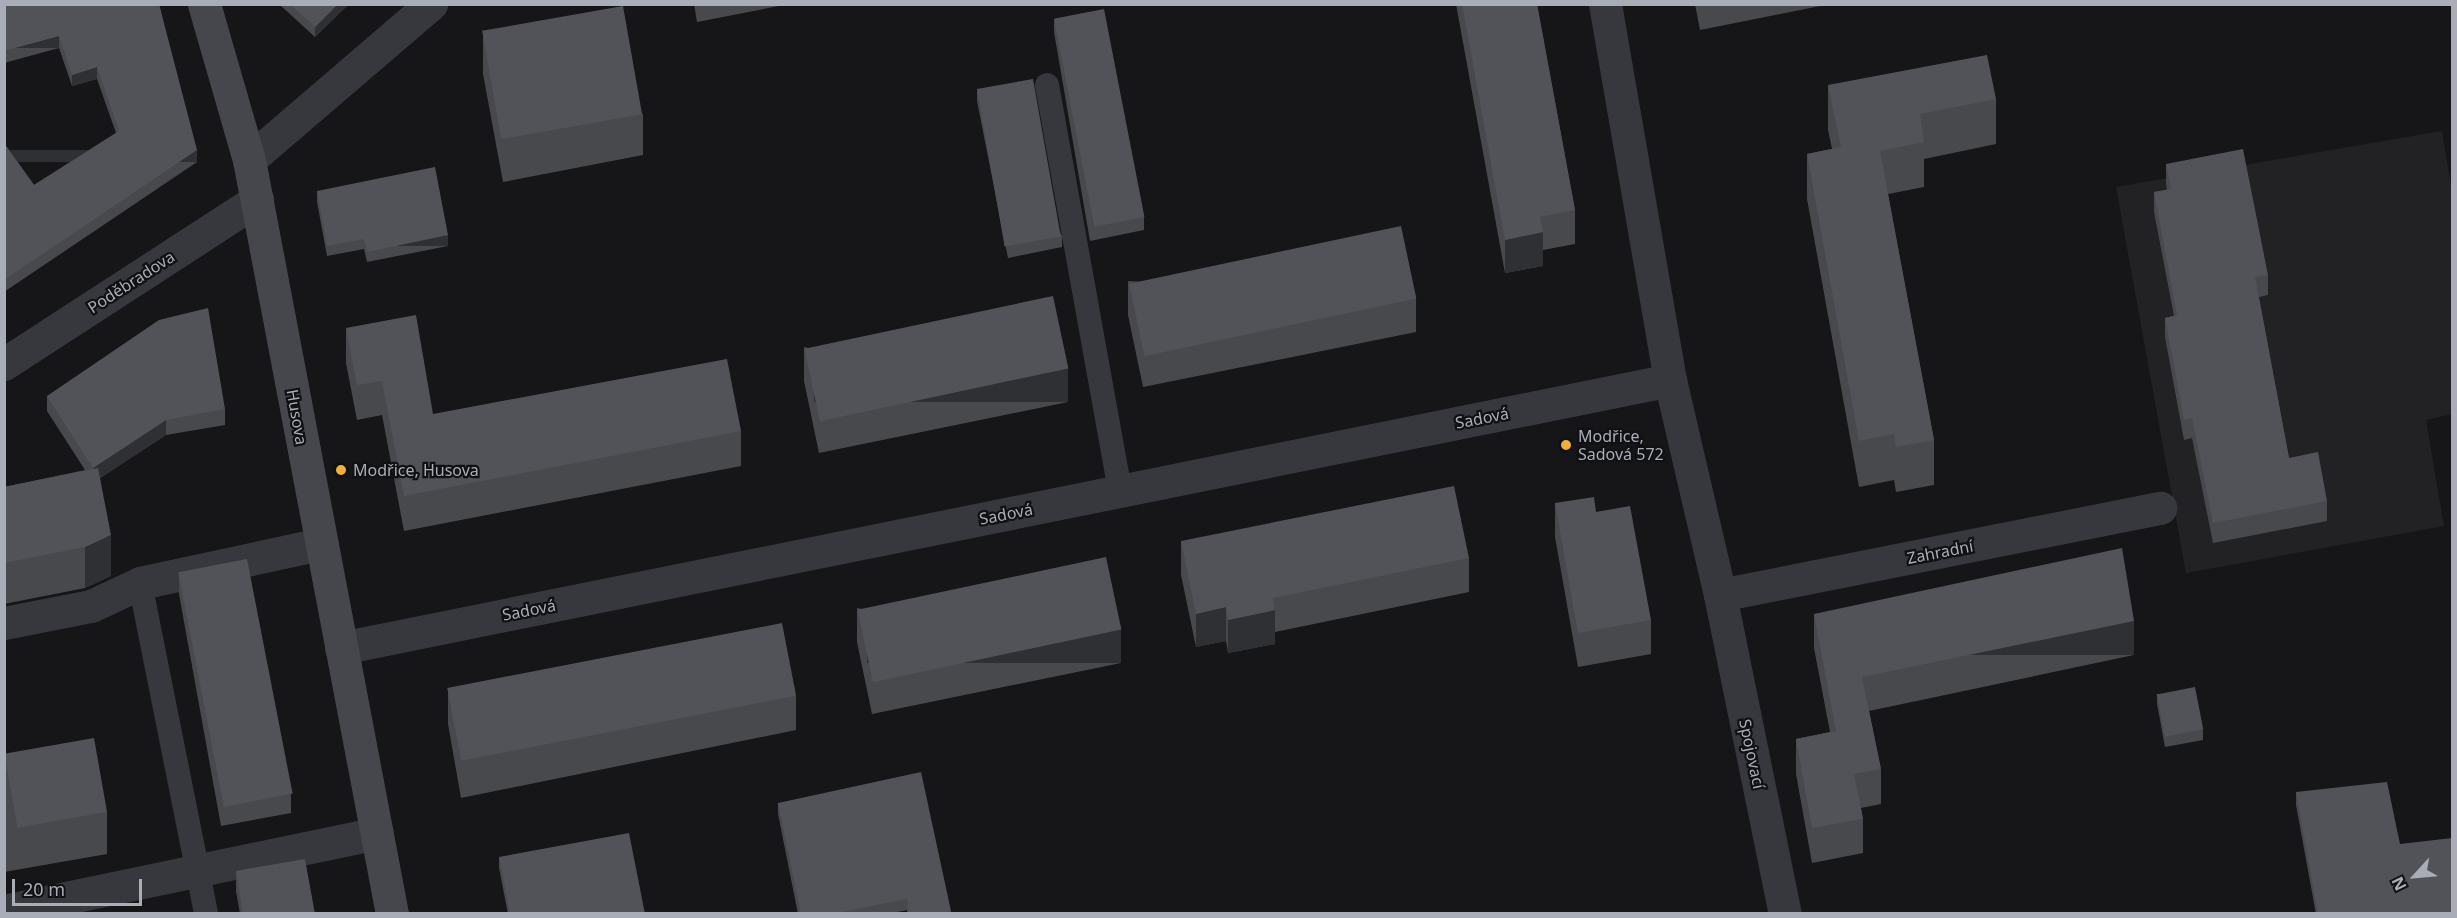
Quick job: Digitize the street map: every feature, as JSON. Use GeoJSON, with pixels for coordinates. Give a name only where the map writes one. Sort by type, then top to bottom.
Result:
{"type":"FeatureCollection","features":[{"type":"Feature","properties":{"kind":"street","name":"Husova"},"geometry":{"type":"LineString","coordinates":[[204,4],[249,160],[392,914]]}},
{"type":"Feature","properties":{"kind":"street"},"geometry":{"type":"LineString","coordinates":[[249,160],[431,4]]}},
{"type":"Feature","properties":{"kind":"street"},"geometry":{"type":"LineString","coordinates":[[1605,4],[1670,380],[1720,595]]}},
{"type":"Feature","properties":{"kind":"street","name":"Poděbradova"},"geometry":{"type":"LineString","coordinates":[[4,364],[257,200]]}},
{"type":"Feature","properties":{"kind":"street","name":"Sadová"},"geometry":{"type":"LineString","coordinates":[[341,648],[1670,380]]}},
{"type":"Feature","properties":{"kind":"street","name":"Zahradní"},"geometry":{"type":"LineString","coordinates":[[1720,595],[2161,508]]}},
{"type":"Feature","properties":{"kind":"street"},"geometry":{"type":"LineString","coordinates":[[4,623],[91,606],[140,583],[321,544]]}},
{"type":"Feature","properties":{"kind":"street","name":"Spojovací"},"geometry":{"type":"LineString","coordinates":[[1720,595],[1785,914]]}},
{"type":"Feature","properties":{"kind":"street"},"geometry":{"type":"LineString","coordinates":[[4,911],[377,832]]}},
{"type":"Feature","properties":{"kind":"lane"},"geometry":{"type":"LineString","coordinates":[[1047,86],[1120,491]]}},
{"type":"Feature","properties":{"kind":"lane"},"geometry":{"type":"LineString","coordinates":[[140,583],[206,914]]}},
{"type":"Feature","properties":{"kind":"shaded area"},"geometry":{"type":"Polygon","coordinates":[[[2442,131],[2452,191],[2452,414],[2426,420],[2444,526],[2186,573],[2116,187],[2442,131]]]}},
{"type":"Feature","properties":{"kind":"building"},"geometry":{"type":"Polygon","coordinates":[[[4,4],[159,4],[197,150],[4,280],[4,143],[34,185],[119,131],[97,67],[72,75],[59,36],[4,51],[4,4]]]}},
{"type":"Feature","properties":{"kind":"building"},"geometry":{"type":"Polygon","coordinates":[[[290,4],[338,4],[315,27],[290,4]]]}},
{"type":"Feature","properties":{"kind":"building"},"geometry":{"type":"Polygon","coordinates":[[[1462,4],[1537,4],[1575,210],[1540,217],[1543,232],[1505,240],[1462,4]]]}},
{"type":"Feature","properties":{"kind":"building"},"geometry":{"type":"Polygon","coordinates":[[[623,6],[642,114],[501,139],[482,31],[623,6]]]}},
{"type":"Feature","properties":{"kind":"building"},"geometry":{"type":"Polygon","coordinates":[[[1104,9],[1144,217],[1094,227],[1054,19],[1104,9]]]}},
{"type":"Feature","properties":{"kind":"building"},"geometry":{"type":"Polygon","coordinates":[[[1987,55],[1996,99],[1920,114],[1924,142],[1880,151],[1934,440],[1896,447],[1894,434],[1859,441],[1807,154],[1841,147],[1828,85],[1987,55]]]}},
{"type":"Feature","properties":{"kind":"building"},"geometry":{"type":"Polygon","coordinates":[[[1033,79],[1061,237],[1005,246],[977,89],[1033,79]]]}},
{"type":"Feature","properties":{"kind":"building"},"geometry":{"type":"Polygon","coordinates":[[[2243,149],[2268,275],[2255,277],[2289,458],[2318,452],[2327,501],[2213,523],[2192,418],[2184,420],[2165,318],[2177,315],[2154,192],[2171,189],[2166,164],[2243,149]]]}},
{"type":"Feature","properties":{"kind":"building"},"geometry":{"type":"Polygon","coordinates":[[[435,167],[448,235],[367,252],[364,239],[327,246],[317,191],[435,167]]]}},
{"type":"Feature","properties":{"kind":"building"},"geometry":{"type":"Polygon","coordinates":[[[1401,226],[1416,298],[1144,356],[1129,284],[1401,226]]]}},
{"type":"Feature","properties":{"kind":"building"},"geometry":{"type":"Polygon","coordinates":[[[1053,296],[1068,368],[820,421],[805,349],[1053,296]]]}},
{"type":"Feature","properties":{"kind":"building"},"geometry":{"type":"Polygon","coordinates":[[[208,308],[225,409],[166,420],[93,468],[47,396],[159,320],[208,308]]]}},
{"type":"Feature","properties":{"kind":"building"},"geometry":{"type":"Polygon","coordinates":[[[416,315],[433,414],[727,359],[741,431],[404,496],[382,381],[357,385],[346,328],[416,315]]]}},
{"type":"Feature","properties":{"kind":"building"},"geometry":{"type":"Polygon","coordinates":[[[98,468],[111,535],[85,547],[4,563],[4,487],[98,468]]]}},
{"type":"Feature","properties":{"kind":"building"},"geometry":{"type":"Polygon","coordinates":[[[1454,486],[1469,558],[1273,598],[1275,610],[1228,620],[1226,607],[1196,614],[1181,541],[1454,486]]]}},
{"type":"Feature","properties":{"kind":"building"},"geometry":{"type":"Polygon","coordinates":[[[1594,497],[1596,512],[1630,506],[1651,620],[1578,633],[1555,503],[1594,497]]]}},
{"type":"Feature","properties":{"kind":"building"},"geometry":{"type":"Polygon","coordinates":[[[2122,548],[2134,621],[1862,677],[1881,769],[1854,774],[1863,819],[1812,828],[1796,739],[1836,731],[1814,614],[2122,548]]]}},
{"type":"Feature","properties":{"kind":"building"},"geometry":{"type":"Polygon","coordinates":[[[1106,557],[1121,629],[873,682],[858,610],[1106,557]]]}},
{"type":"Feature","properties":{"kind":"building"},"geometry":{"type":"Polygon","coordinates":[[[247,559],[293,794],[224,807],[178,572],[247,559]]]}},
{"type":"Feature","properties":{"kind":"building"},"geometry":{"type":"Polygon","coordinates":[[[782,623],[796,696],[461,761],[447,688],[782,623]]]}},
{"type":"Feature","properties":{"kind":"building"},"geometry":{"type":"Polygon","coordinates":[[[2195,687],[2203,729],[2165,737],[2157,694],[2195,687]]]}},
{"type":"Feature","properties":{"kind":"building"},"geometry":{"type":"Polygon","coordinates":[[[94,738],[107,812],[17,828],[4,754],[94,738]]]}},
{"type":"Feature","properties":{"kind":"building"},"geometry":{"type":"Polygon","coordinates":[[[921,772],[951,911],[939,914],[909,914],[907,899],[842,912],[843,914],[801,914],[778,803],[921,772]]]}},
{"type":"Feature","properties":{"kind":"building"},"geometry":{"type":"Polygon","coordinates":[[[2387,782],[2400,844],[2452,838],[2452,914],[2318,914],[2296,792],[2387,782]]]}},
{"type":"Feature","properties":{"kind":"building"},"geometry":{"type":"Polygon","coordinates":[[[629,833],[645,914],[510,914],[499,857],[629,833]]]}},
{"type":"Feature","properties":{"kind":"building"},"geometry":{"type":"Polygon","coordinates":[[[305,859],[315,914],[243,914],[236,871],[305,859]]]}},
{"type":"Feature","properties":{"kind":"place","name":"Modřice, Sadová 572"},"geometry":{"type":"Point","coordinates":[1566,445]}},
{"type":"Feature","properties":{"kind":"place","name":"Modřice, Husova"},"geometry":{"type":"Point","coordinates":[341,470]}}]}
